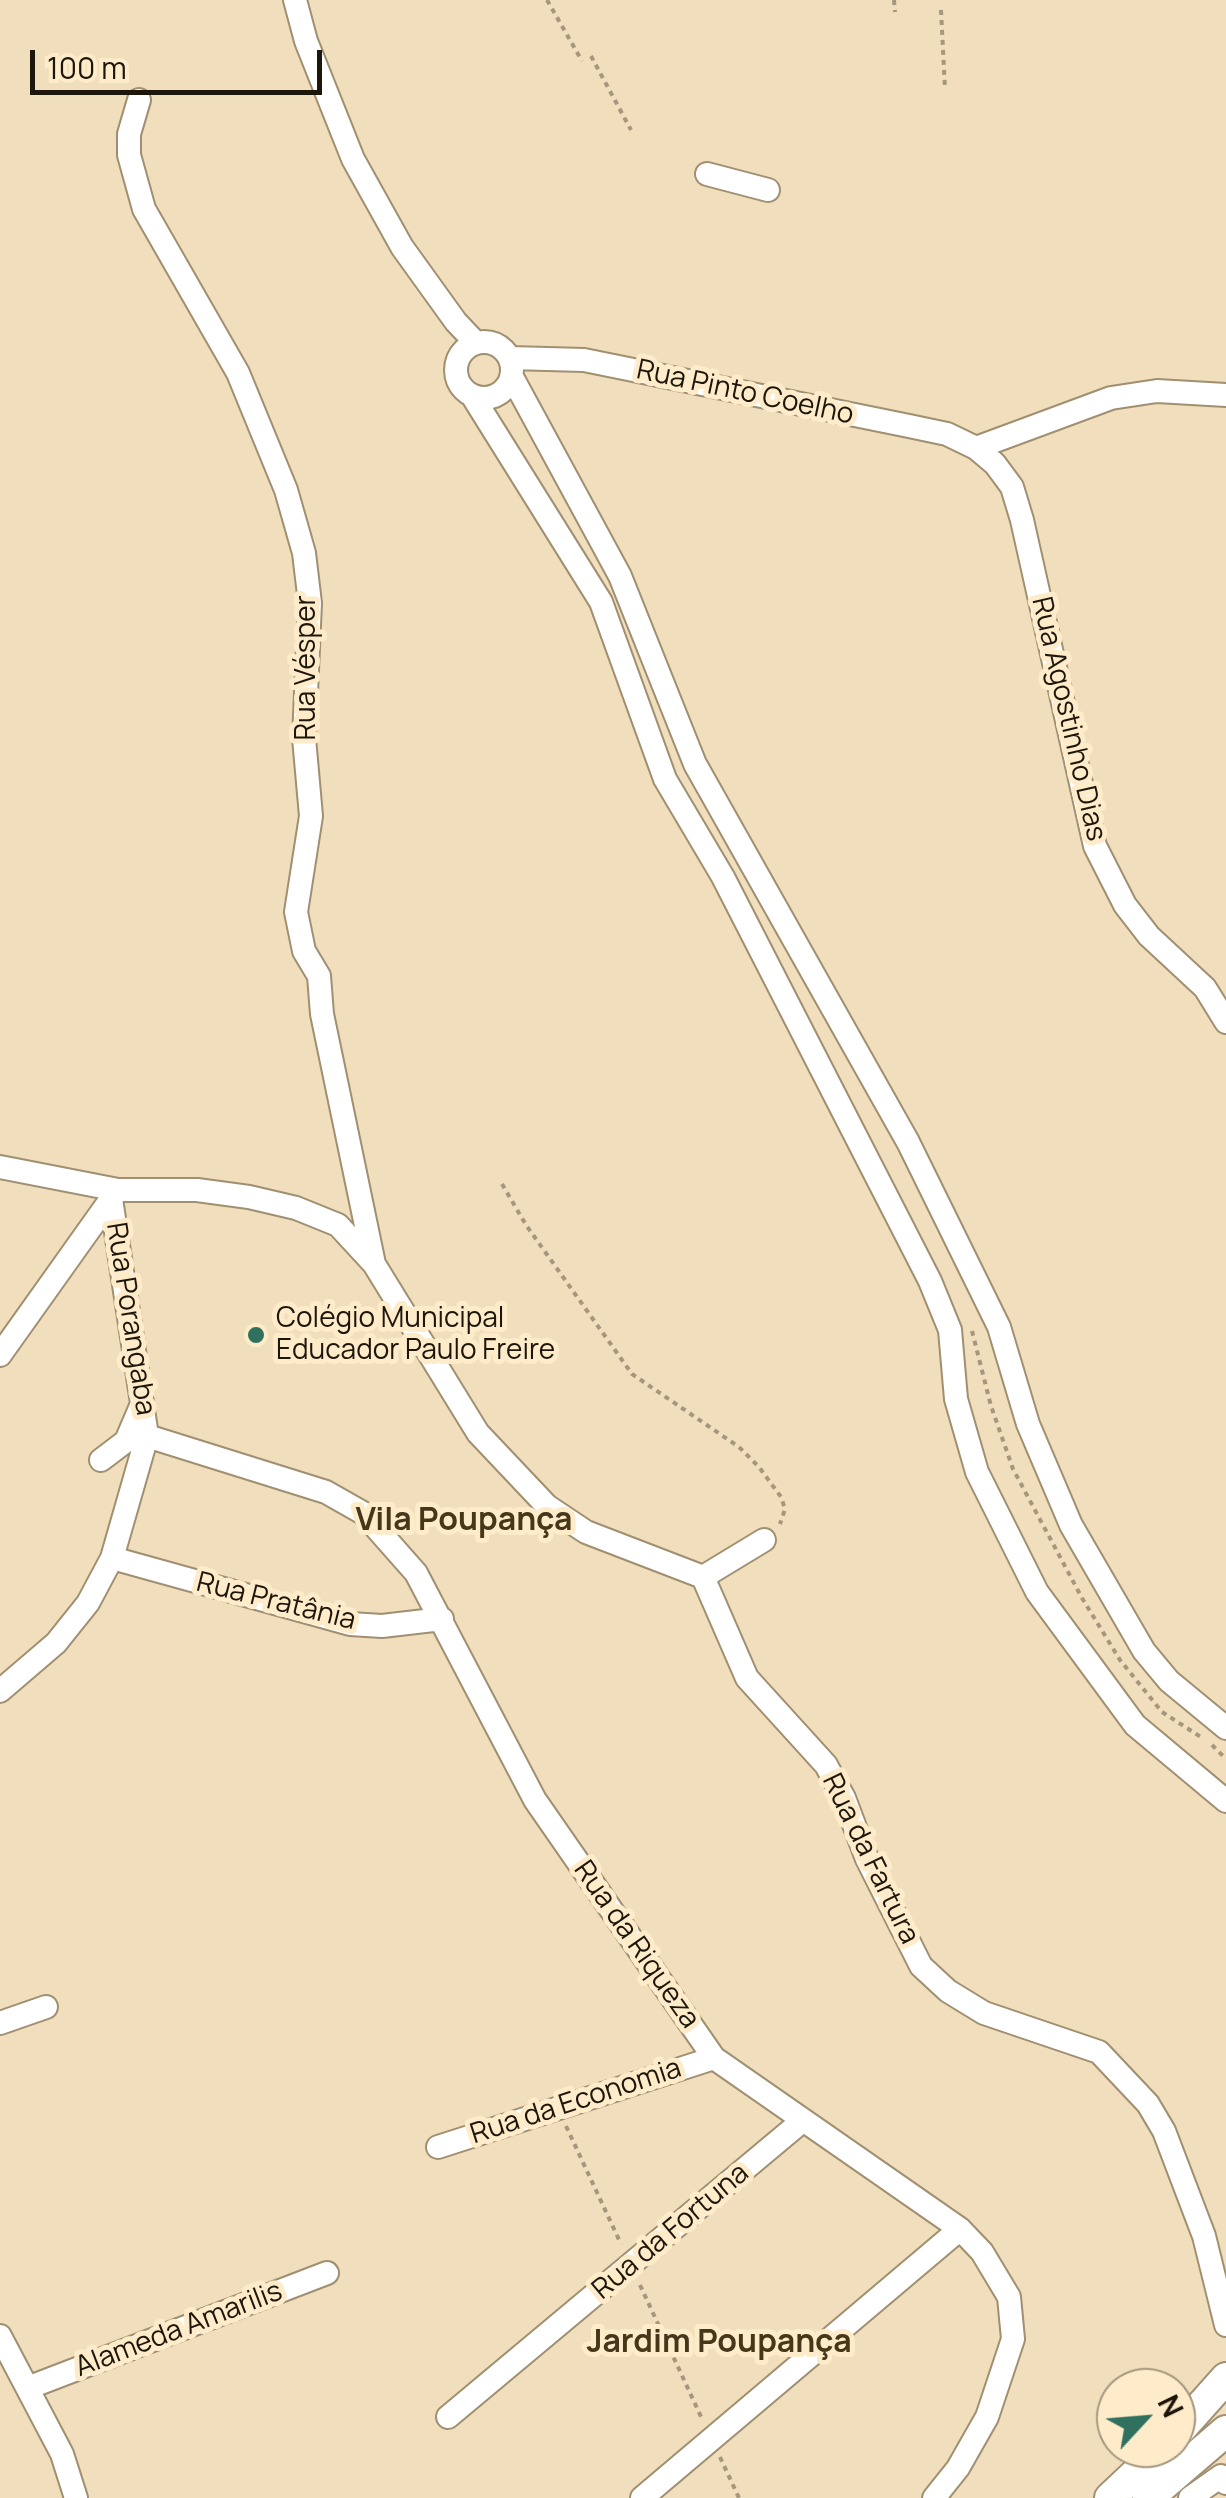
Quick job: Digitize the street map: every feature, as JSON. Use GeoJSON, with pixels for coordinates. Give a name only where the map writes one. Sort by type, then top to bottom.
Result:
{"type":"FeatureCollection","features":[{"type":"Feature","properties":{"kind":"main road"},"geometry":{"type":"LineString","coordinates":[[1196,2412],[1226,2378]]}},
{"type":"Feature","properties":{"kind":"main road"},"geometry":{"type":"LineString","coordinates":[[1148,2498],[1226,2431]]}},
{"type":"Feature","properties":{"kind":"main road"},"geometry":{"type":"LineString","coordinates":[[1110,2498],[1141,2468]]}},
{"type":"Feature","properties":{"kind":"street"},"geometry":{"type":"LineString","coordinates":[[295,0],[306,40],[354,159],[402,247],[456,322],[476,343]]}},
{"type":"Feature","properties":{"kind":"street","name":"Rua Vésper"},"geometry":{"type":"LineString","coordinates":[[138,100],[128,134],[129,155],[144,209],[238,373],[286,490],[304,553],[310,602],[304,738],[311,816],[296,912],[304,951],[318,976],[322,1014],[374,1264]]}},
{"type":"Feature","properties":{"kind":"street"},"geometry":{"type":"LineString","coordinates":[[707,174],[768,190]]}},
{"type":"Feature","properties":{"kind":"street"},"geometry":{"type":"LineString","coordinates":[[1226,1728],[1170,1681],[1144,1651],[1088,1557],[1028,1424],[999,1326],[908,1142],[694,764],[620,576],[511,367],[496,344],[476,343],[460,354],[456,364],[459,383],[473,397],[601,602],[624,656],[650,748],[665,780],[722,877],[930,1281],[950,1330],[956,1400],[977,1472],[1037,1592],[1135,1725],[1226,1801]]}},
{"type":"Feature","properties":{"kind":"street","name":"Rua Pinto Coelho"},"geometry":{"type":"LineString","coordinates":[[511,367],[584,360],[910,426],[976,448]]}},
{"type":"Feature","properties":{"kind":"street"},"geometry":{"type":"LineString","coordinates":[[473,397],[492,398],[511,367]]}},
{"type":"Feature","properties":{"kind":"street"},"geometry":{"type":"LineString","coordinates":[[976,448],[1110,398],[1157,391],[1226,396]]}},
{"type":"Feature","properties":{"kind":"street","name":"Rua Agostinho Dias"},"geometry":{"type":"LineString","coordinates":[[976,448],[1012,486],[1095,846],[1124,905],[1149,936],[1205,988],[1226,1022]]}},
{"type":"Feature","properties":{"kind":"street"},"geometry":{"type":"LineString","coordinates":[[0,1167],[114,1194],[197,1190],[296,1208],[338,1226],[374,1264],[478,1433],[547,1506],[586,1532],[703,1577],[764,1540]]}},
{"type":"Feature","properties":{"kind":"street"},"geometry":{"type":"LineString","coordinates":[[0,1355],[114,1194]]}},
{"type":"Feature","properties":{"kind":"street","name":"Rua Porangaba"},"geometry":{"type":"LineString","coordinates":[[0,1691],[56,1643],[88,1603],[112,1558],[147,1436],[114,1194]]}},
{"type":"Feature","properties":{"kind":"street"},"geometry":{"type":"LineString","coordinates":[[101,1460],[126,1441],[138,1421],[143,1392]]}},
{"type":"Feature","properties":{"kind":"street","name":"Rua da Riqueza"},"geometry":{"type":"LineString","coordinates":[[147,1436],[326,1492],[364,1513],[394,1543],[442,1619],[535,1800],[714,2058],[960,2230],[999,2276],[1008,2297],[1013,2339],[1003,2380],[958,2468],[934,2498]]}},
{"type":"Feature","properties":{"kind":"street","name":"Rua Pratânia"},"geometry":{"type":"LineString","coordinates":[[112,1558],[350,1624],[382,1626],[442,1619]]}},
{"type":"Feature","properties":{"kind":"street","name":"Rua da Fartura"},"geometry":{"type":"LineString","coordinates":[[703,1577],[716,1597],[747,1678],[826,1765],[922,1966],[948,1990],[984,2012],[1098,2052],[1148,2104],[1164,2132],[1199,2221],[1224,2302],[1226,2325]]}},
{"type":"Feature","properties":{"kind":"street"},"geometry":{"type":"LineString","coordinates":[[0,2023],[46,2007]]}},
{"type":"Feature","properties":{"kind":"street","name":"Rua da Economia"},"geometry":{"type":"LineString","coordinates":[[438,2147],[714,2058]]}},
{"type":"Feature","properties":{"kind":"street","name":"Rua da Fortuna"},"geometry":{"type":"LineString","coordinates":[[448,2417],[801,2122]]}},
{"type":"Feature","properties":{"kind":"street"},"geometry":{"type":"LineString","coordinates":[[642,2498],[960,2230]]}},
{"type":"Feature","properties":{"kind":"street","name":"Alameda Amarilis"},"geometry":{"type":"LineString","coordinates":[[30,2387],[327,2273]]}},
{"type":"Feature","properties":{"kind":"street"},"geometry":{"type":"LineString","coordinates":[[0,2336],[62,2454],[76,2498]]}},
{"type":"Feature","properties":{"kind":"street"},"geometry":{"type":"LineString","coordinates":[[1190,2498],[1221,2476],[1226,2483]]}},
{"type":"Feature","properties":{"kind":"path"},"geometry":{"type":"LineString","coordinates":[[547,0],[582,62]]}},
{"type":"Feature","properties":{"kind":"path"},"geometry":{"type":"LineString","coordinates":[[894,0],[895,12]]}},
{"type":"Feature","properties":{"kind":"path"},"geometry":{"type":"LineString","coordinates":[[941,10],[945,89]]}},
{"type":"Feature","properties":{"kind":"path"},"geometry":{"type":"LineString","coordinates":[[591,56],[631,130]]}},
{"type":"Feature","properties":{"kind":"path"},"geometry":{"type":"LineString","coordinates":[[502,1184],[526,1226],[632,1374],[739,1447],[772,1484],[785,1509],[776,1530],[764,1540]]}},
{"type":"Feature","properties":{"kind":"path"},"geometry":{"type":"LineString","coordinates":[[558,2107],[739,2498]]}},
{"type":"Feature","properties":{"kind":"place","name":"Colégio Municipal Educador Paulo Freire"},"geometry":{"type":"Point","coordinates":[256,1335]}},
{"type":"Feature","properties":{"kind":"district","name":"Vila Poupança"},"geometry":{"type":"Point","coordinates":[464,1521]}},
{"type":"Feature","properties":{"kind":"district","name":"Jardim Poupança"},"geometry":{"type":"Point","coordinates":[719,2343]}}]}
